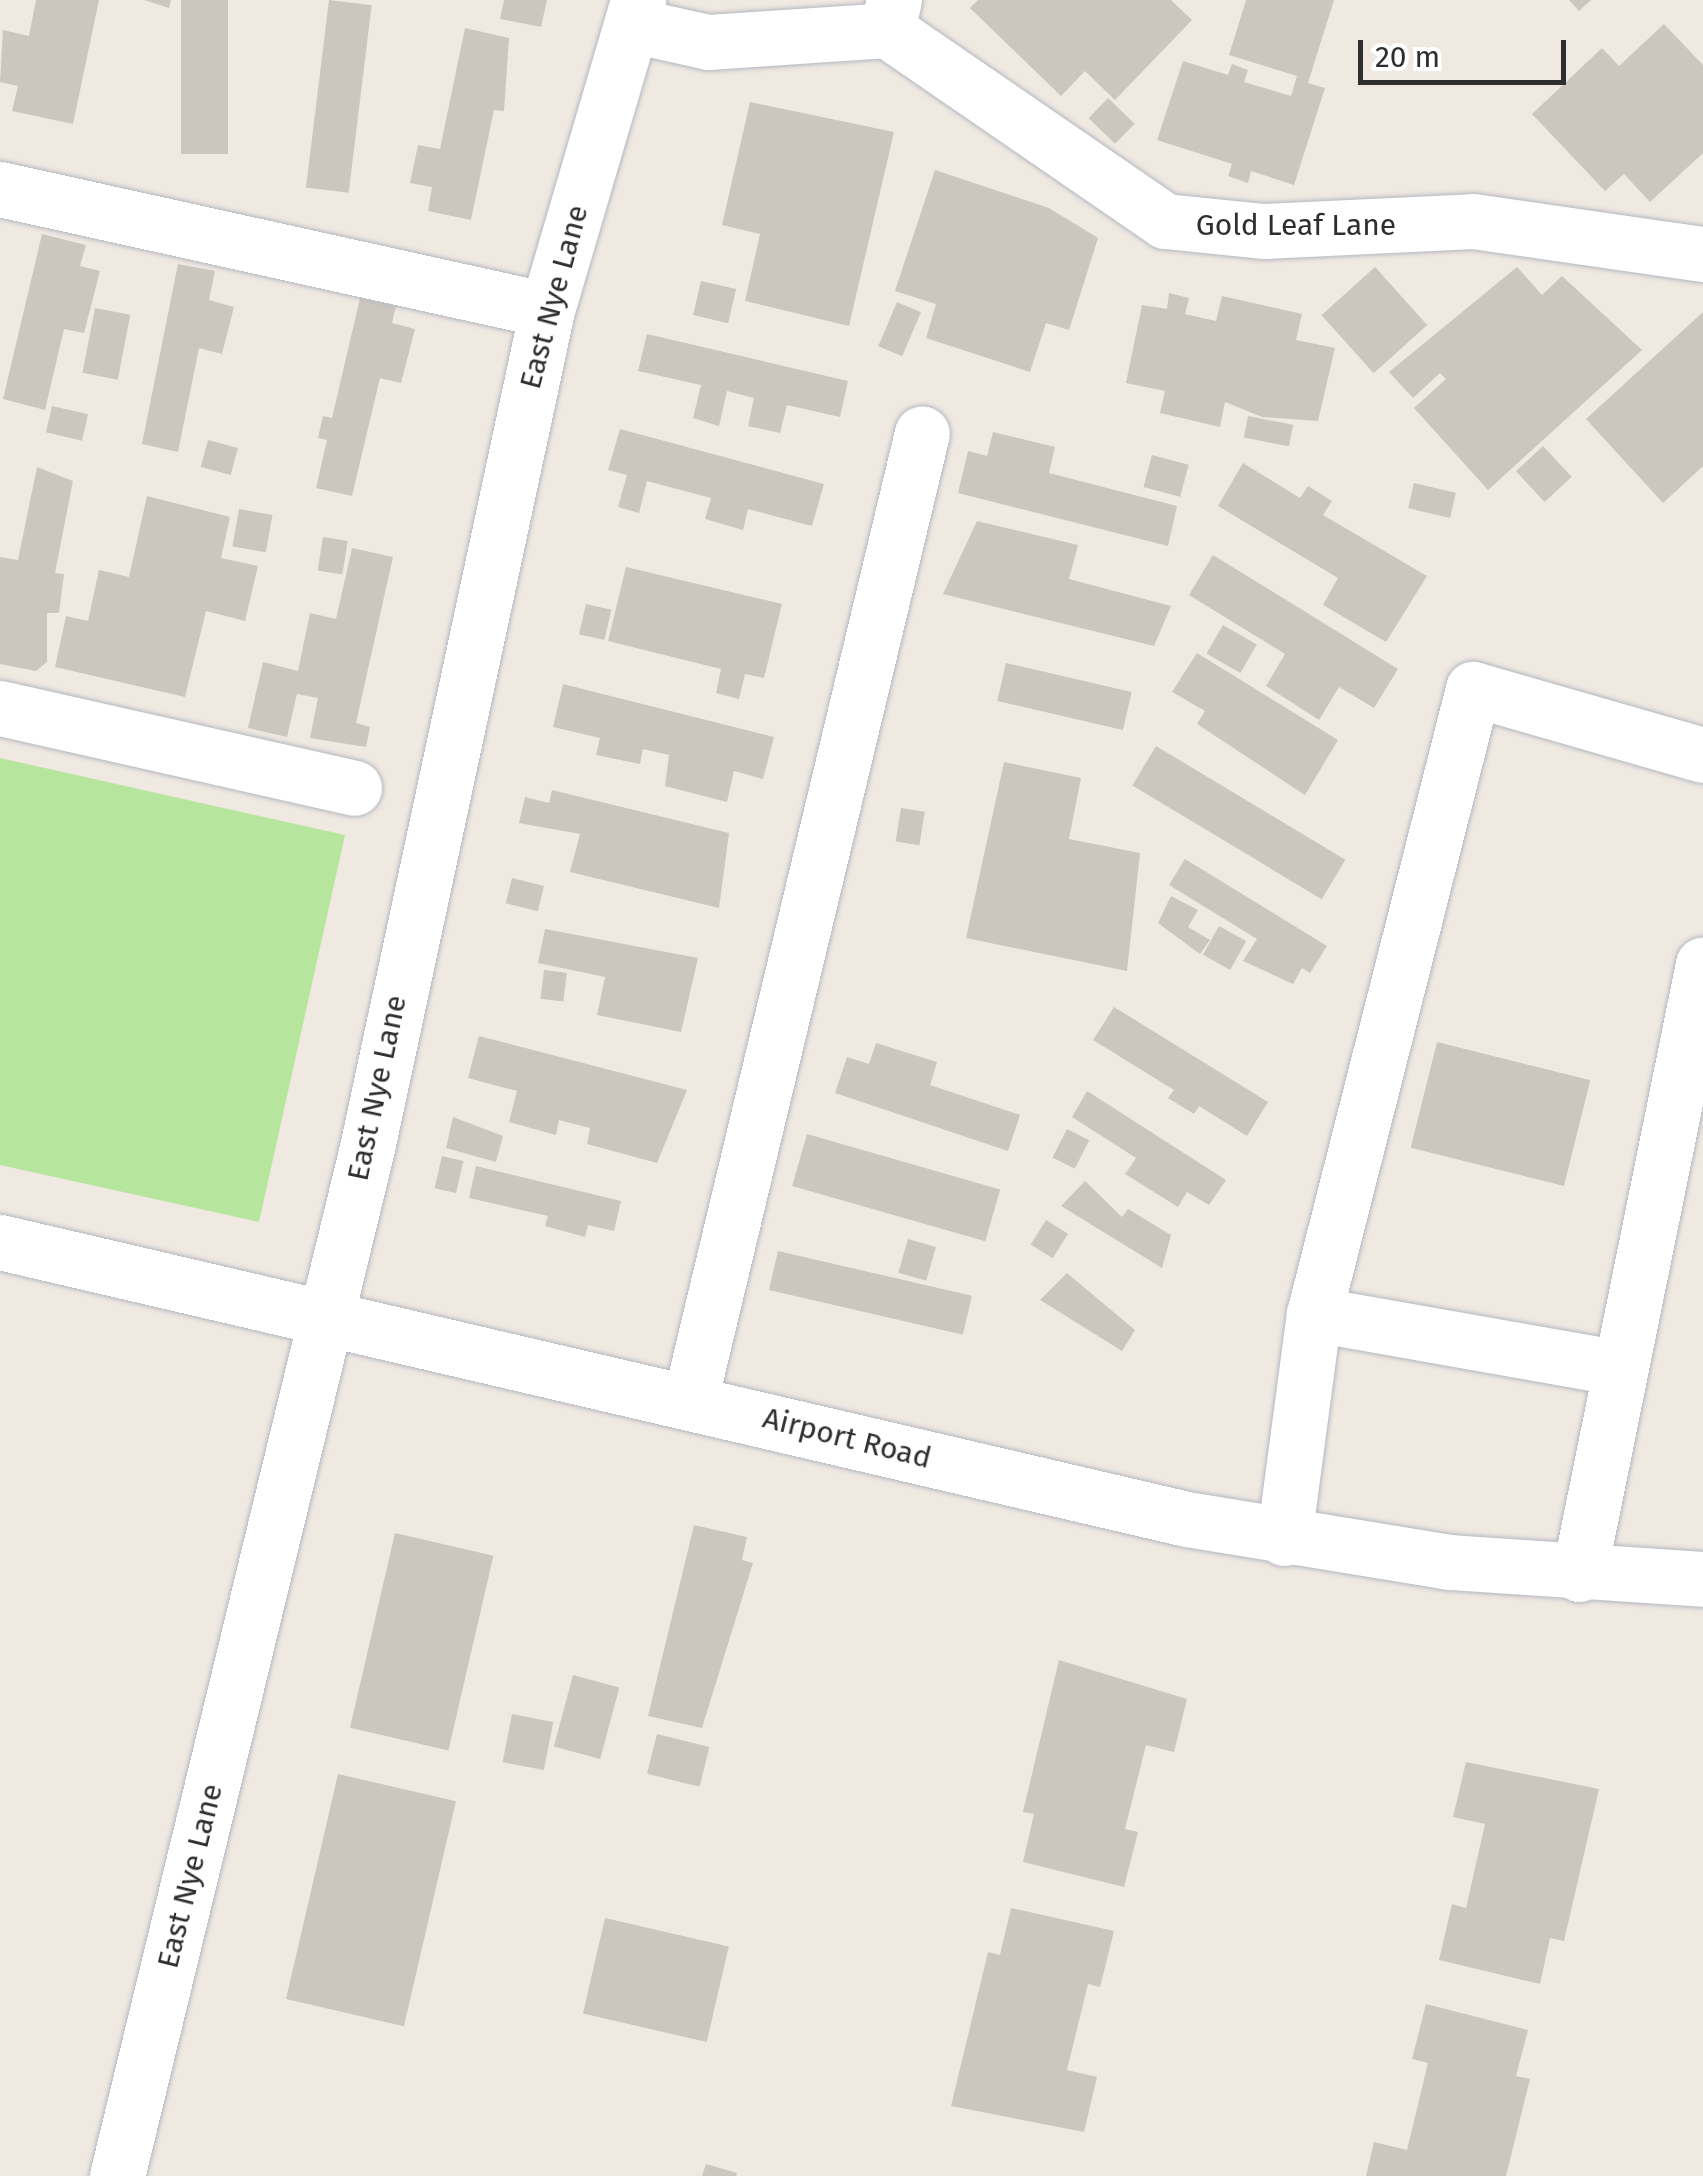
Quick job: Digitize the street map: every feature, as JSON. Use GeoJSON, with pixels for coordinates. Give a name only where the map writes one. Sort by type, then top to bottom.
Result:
{"type":"FeatureCollection","features":[{"type":"Feature","properties":{"kind":"street","name":"Gold Leaf Lane"},"geometry":{"type":"LineString","coordinates":[[635,12],[708,42],[890,15],[1165,221],[1264,232],[1473,222],[1703,254]]}},
{"type":"Feature","properties":{"kind":"street","name":"East Nye Lane"},"geometry":{"type":"LineString","coordinates":[[116,2176],[325,1318],[547,310],[635,12]]}},
{"type":"Feature","properties":{"kind":"street"},"geometry":{"type":"LineString","coordinates":[[0,189],[547,310]]}},
{"type":"Feature","properties":{"kind":"street"},"geometry":{"type":"LineString","coordinates":[[690,1400],[922,433]]}},
{"type":"Feature","properties":{"kind":"street"},"geometry":{"type":"LineString","coordinates":[[1284,1538],[1314,1314],[1473,689],[1703,755]]}},
{"type":"Feature","properties":{"kind":"street"},"geometry":{"type":"LineString","coordinates":[[0,708],[354,788]]}},
{"type":"Feature","properties":{"kind":"street"},"geometry":{"type":"LineString","coordinates":[[1579,1574],[1703,964]]}},
{"type":"Feature","properties":{"kind":"street","name":"Airport Road"},"geometry":{"type":"LineString","coordinates":[[0,1242],[1284,1538],[1699,1587]]}},
{"type":"Feature","properties":{"kind":"street"},"geometry":{"type":"LineString","coordinates":[[1314,1314],[1619,1368]]}},
{"type":"Feature","properties":{"kind":"green space"},"geometry":{"type":"Polygon","coordinates":[[[0,758],[345,835],[259,1222],[0,1165],[0,758]]]}},
{"type":"Feature","properties":{"kind":"building"},"geometry":{"type":"Polygon","coordinates":[[[36,0],[99,0],[73,124],[12,111],[18,86],[0,82],[3,30],[29,36],[36,0]]]}},
{"type":"Feature","properties":{"kind":"building"},"geometry":{"type":"Polygon","coordinates":[[[144,0],[171,0],[169,8],[144,0]]]}},
{"type":"Feature","properties":{"kind":"building"},"geometry":{"type":"Polygon","coordinates":[[[181,0],[228,0],[228,154],[181,154],[181,0]]]}},
{"type":"Feature","properties":{"kind":"building"},"geometry":{"type":"Polygon","coordinates":[[[329,0],[372,5],[349,193],[306,188],[329,0]]]}},
{"type":"Feature","properties":{"kind":"building"},"geometry":{"type":"Polygon","coordinates":[[[504,0],[547,0],[541,27],[500,19],[504,0]]]}},
{"type":"Feature","properties":{"kind":"building"},"geometry":{"type":"Polygon","coordinates":[[[978,0],[1171,0],[1192,20],[1115,100],[1085,71],[1061,96],[970,8],[978,0]]]}},
{"type":"Feature","properties":{"kind":"building"},"geometry":{"type":"Polygon","coordinates":[[[1246,0],[1334,0],[1308,83],[1325,88],[1294,185],[1251,171],[1248,183],[1228,176],[1232,164],[1157,140],[1183,61],[1228,75],[1232,64],[1248,70],[1244,82],[1291,96],[1297,76],[1229,55],[1246,0]]]}},
{"type":"Feature","properties":{"kind":"building"},"geometry":{"type":"Polygon","coordinates":[[[1569,0],[1591,0],[1579,11],[1569,0]]]}},
{"type":"Feature","properties":{"kind":"building"},"geometry":{"type":"Polygon","coordinates":[[[1664,24],[1703,65],[1703,153],[1650,202],[1624,174],[1605,191],[1532,114],[1602,48],[1619,66],[1664,24]]]}},
{"type":"Feature","properties":{"kind":"building"},"geometry":{"type":"Polygon","coordinates":[[[465,28],[509,38],[504,111],[494,110],[471,220],[428,211],[432,187],[410,183],[418,145],[440,149],[465,28]]]}},
{"type":"Feature","properties":{"kind":"building"},"geometry":{"type":"Polygon","coordinates":[[[1108,98],[1135,124],[1115,144],[1089,118],[1108,98]]]}},
{"type":"Feature","properties":{"kind":"building"},"geometry":{"type":"Polygon","coordinates":[[[750,102],[894,132],[849,326],[745,301],[760,234],[722,225],[750,102]]]}},
{"type":"Feature","properties":{"kind":"building"},"geometry":{"type":"Polygon","coordinates":[[[935,170],[1049,208],[1098,238],[1069,330],[1046,323],[1030,372],[926,338],[936,304],[895,291],[935,170]]]}},
{"type":"Feature","properties":{"kind":"building"},"geometry":{"type":"Polygon","coordinates":[[[42,234],[86,245],[80,266],[100,271],[84,333],[64,329],[45,410],[3,399],[42,234]]]}},
{"type":"Feature","properties":{"kind":"building"},"geometry":{"type":"Polygon","coordinates":[[[178,264],[215,271],[209,300],[234,307],[222,354],[199,348],[178,452],[142,444],[178,264]]]}},
{"type":"Feature","properties":{"kind":"building"},"geometry":{"type":"Polygon","coordinates":[[[1375,267],[1427,325],[1374,373],[1321,315],[1375,267]]]}},
{"type":"Feature","properties":{"kind":"building"},"geometry":{"type":"Polygon","coordinates":[[[1517,267],[1542,295],[1562,276],[1642,350],[1488,490],[1414,408],[1446,379],[1440,373],[1413,398],[1389,372],[1517,267]]]}},
{"type":"Feature","properties":{"kind":"building"},"geometry":{"type":"Polygon","coordinates":[[[701,281],[736,289],[728,323],[693,315],[701,281]]]}},
{"type":"Feature","properties":{"kind":"building"},"geometry":{"type":"Polygon","coordinates":[[[1169,293],[1189,298],[1185,314],[1216,321],[1222,296],[1302,314],[1296,340],[1335,348],[1318,421],[1262,417],[1225,402],[1220,427],[1160,413],[1165,391],[1126,383],[1142,305],[1167,309],[1169,293]]]}},
{"type":"Feature","properties":{"kind":"building"},"geometry":{"type":"Polygon","coordinates":[[[360,298],[396,306],[392,323],[415,329],[401,383],[380,378],[352,496],[316,488],[327,440],[318,438],[323,416],[332,418],[360,298]]]}},
{"type":"Feature","properties":{"kind":"building"},"geometry":{"type":"Polygon","coordinates":[[[897,302],[921,312],[902,356],[878,346],[897,302]]]}},
{"type":"Feature","properties":{"kind":"building"},"geometry":{"type":"Polygon","coordinates":[[[95,308],[130,315],[118,380],[82,373],[95,308]]]}},
{"type":"Feature","properties":{"kind":"building"},"geometry":{"type":"Polygon","coordinates":[[[1703,312],[1703,466],[1663,503],[1586,419],[1703,312]]]}},
{"type":"Feature","properties":{"kind":"building"},"geometry":{"type":"Polygon","coordinates":[[[647,334],[848,381],[840,417],[787,405],[780,433],[748,426],[754,398],[727,391],[719,426],[693,418],[701,385],[638,371],[647,334]]]}},
{"type":"Feature","properties":{"kind":"building"},"geometry":{"type":"Polygon","coordinates":[[[52,406],[88,414],[82,441],[46,432],[52,406]]]}},
{"type":"Feature","properties":{"kind":"building"},"geometry":{"type":"Polygon","coordinates":[[[1248,416],[1293,425],[1289,446],[1244,438],[1248,416]]]}},
{"type":"Feature","properties":{"kind":"building"},"geometry":{"type":"Polygon","coordinates":[[[620,429],[824,484],[812,526],[748,509],[743,530],[705,519],[711,498],[647,481],[639,513],[618,507],[627,475],[608,470],[620,429]]]}},
{"type":"Feature","properties":{"kind":"building"},"geometry":{"type":"Polygon","coordinates":[[[993,432],[1055,447],[1049,473],[1177,506],[1168,546],[958,493],[968,451],[987,456],[993,432]]]}},
{"type":"Feature","properties":{"kind":"building"},"geometry":{"type":"Polygon","coordinates":[[[208,440],[238,448],[231,475],[201,467],[208,440]]]}},
{"type":"Feature","properties":{"kind":"building"},"geometry":{"type":"Polygon","coordinates":[[[1543,446],[1572,477],[1545,502],[1516,471],[1543,446]]]}},
{"type":"Feature","properties":{"kind":"building"},"geometry":{"type":"Polygon","coordinates":[[[1152,455],[1189,465],[1180,497],[1143,487],[1152,455]]]}},
{"type":"Feature","properties":{"kind":"building"},"geometry":{"type":"Polygon","coordinates":[[[1243,463],[1300,498],[1308,486],[1332,501],[1323,515],[1427,576],[1386,642],[1323,605],[1338,578],[1218,506],[1243,463]]]}},
{"type":"Feature","properties":{"kind":"building"},"geometry":{"type":"Polygon","coordinates":[[[37,467],[73,481],[55,573],[64,574],[59,613],[47,613],[47,662],[36,671],[0,664],[0,557],[18,560],[37,467]]]}},
{"type":"Feature","properties":{"kind":"building"},"geometry":{"type":"Polygon","coordinates":[[[1414,483],[1456,493],[1450,518],[1408,508],[1414,483]]]}},
{"type":"Feature","properties":{"kind":"building"},"geometry":{"type":"Polygon","coordinates":[[[147,496],[230,517],[221,558],[258,566],[245,621],[206,611],[185,697],[55,667],[66,616],[88,621],[99,570],[129,577],[147,496]]]}},
{"type":"Feature","properties":{"kind":"building"},"geometry":{"type":"Polygon","coordinates":[[[239,509],[272,515],[266,552],[232,546],[239,509]]]}},
{"type":"Feature","properties":{"kind":"building"},"geometry":{"type":"Polygon","coordinates":[[[977,521],[1078,545],[1069,579],[1171,606],[1154,646],[943,594],[977,521]]]}},
{"type":"Feature","properties":{"kind":"building"},"geometry":{"type":"Polygon","coordinates":[[[323,537],[348,541],[342,574],[318,571],[323,537]]]}},
{"type":"Feature","properties":{"kind":"building"},"geometry":{"type":"Polygon","coordinates":[[[352,548],[393,557],[356,723],[370,727],[366,747],[310,738],[318,698],[297,694],[287,737],[248,728],[263,662],[298,671],[310,613],[336,619],[352,548]]]}},
{"type":"Feature","properties":{"kind":"building"},"geometry":{"type":"Polygon","coordinates":[[[1213,555],[1398,669],[1374,708],[1339,687],[1319,720],[1266,686],[1285,654],[1189,595],[1213,555]]]}},
{"type":"Feature","properties":{"kind":"building"},"geometry":{"type":"Polygon","coordinates":[[[626,567],[782,604],[764,678],[745,674],[739,699],[716,693],[721,669],[608,641],[626,567]]]}},
{"type":"Feature","properties":{"kind":"building"},"geometry":{"type":"Polygon","coordinates":[[[586,604],[611,610],[604,640],[579,634],[586,604]]]}},
{"type":"Feature","properties":{"kind":"building"},"geometry":{"type":"Polygon","coordinates":[[[1223,625],[1257,644],[1240,673],[1206,654],[1223,625]]]}},
{"type":"Feature","properties":{"kind":"building"},"geometry":{"type":"Polygon","coordinates":[[[1197,653],[1338,740],[1305,795],[1197,724],[1205,711],[1172,692],[1197,653]]]}},
{"type":"Feature","properties":{"kind":"building"},"geometry":{"type":"Polygon","coordinates":[[[1006,663],[1132,692],[1123,730],[997,701],[1006,663]]]}},
{"type":"Feature","properties":{"kind":"building"},"geometry":{"type":"Polygon","coordinates":[[[563,684],[774,737],[763,779],[734,771],[727,802],[665,786],[669,755],[643,749],[640,764],[596,755],[600,738],[553,727],[563,684]]]}},
{"type":"Feature","properties":{"kind":"building"},"geometry":{"type":"Polygon","coordinates":[[[1156,746],[1345,860],[1322,899],[1132,785],[1156,746]]]}},
{"type":"Feature","properties":{"kind":"building"},"geometry":{"type":"Polygon","coordinates":[[[1004,762],[1081,778],[1069,839],[1140,853],[1127,971],[966,938],[1004,762]]]}},
{"type":"Feature","properties":{"kind":"building"},"geometry":{"type":"Polygon","coordinates":[[[552,790],[729,833],[719,908],[570,872],[580,834],[519,823],[525,797],[549,803],[552,790]]]}},
{"type":"Feature","properties":{"kind":"building"},"geometry":{"type":"Polygon","coordinates":[[[901,808],[925,812],[919,845],[896,842],[901,808]]]}},
{"type":"Feature","properties":{"kind":"building"},"geometry":{"type":"Polygon","coordinates":[[[1185,859],[1327,946],[1310,973],[1302,968],[1293,984],[1243,961],[1257,939],[1169,885],[1185,859]]]}},
{"type":"Feature","properties":{"kind":"building"},"geometry":{"type":"Polygon","coordinates":[[[512,878],[544,886],[538,911],[506,903],[512,878]]]}},
{"type":"Feature","properties":{"kind":"building"},"geometry":{"type":"Polygon","coordinates":[[[1171,896],[1198,910],[1188,927],[1210,940],[1200,954],[1158,923],[1171,896]]]}},
{"type":"Feature","properties":{"kind":"building"},"geometry":{"type":"Polygon","coordinates":[[[1219,926],[1246,941],[1230,970],[1203,955],[1219,926]]]}},
{"type":"Feature","properties":{"kind":"building"},"geometry":{"type":"Polygon","coordinates":[[[545,929],[698,958],[681,1032],[597,1015],[605,977],[538,963],[545,929]]]}},
{"type":"Feature","properties":{"kind":"building"},"geometry":{"type":"Polygon","coordinates":[[[544,970],[567,973],[563,1002],[540,999],[544,970]]]}},
{"type":"Feature","properties":{"kind":"building"},"geometry":{"type":"Polygon","coordinates":[[[1114,1007],[1268,1102],[1247,1136],[1199,1106],[1194,1114],[1168,1098],[1174,1090],[1093,1040],[1114,1007]]]}},
{"type":"Feature","properties":{"kind":"building"},"geometry":{"type":"Polygon","coordinates":[[[479,1036],[687,1090],[657,1163],[587,1144],[590,1128],[559,1120],[556,1135],[509,1122],[517,1091],[468,1078],[479,1036]]]}},
{"type":"Feature","properties":{"kind":"building"},"geometry":{"type":"Polygon","coordinates":[[[1437,1042],[1590,1080],[1564,1186],[1411,1148],[1437,1042]]]}},
{"type":"Feature","properties":{"kind":"building"},"geometry":{"type":"Polygon","coordinates":[[[876,1043],[937,1062],[930,1085],[1020,1115],[1008,1151],[835,1093],[847,1057],[869,1064],[876,1043]]]}},
{"type":"Feature","properties":{"kind":"building"},"geometry":{"type":"Polygon","coordinates":[[[1087,1091],[1226,1180],[1209,1205],[1187,1192],[1178,1207],[1125,1174],[1136,1158],[1072,1117],[1087,1091]]]}},
{"type":"Feature","properties":{"kind":"building"},"geometry":{"type":"Polygon","coordinates":[[[453,1117],[503,1136],[496,1162],[446,1148],[453,1117]]]}},
{"type":"Feature","properties":{"kind":"building"},"geometry":{"type":"Polygon","coordinates":[[[1067,1129],[1089,1140],[1075,1169],[1052,1158],[1067,1129]]]}},
{"type":"Feature","properties":{"kind":"building"},"geometry":{"type":"Polygon","coordinates":[[[807,1134],[1000,1189],[985,1241],[792,1186],[807,1134]]]}},
{"type":"Feature","properties":{"kind":"building"},"geometry":{"type":"Polygon","coordinates":[[[442,1156],[463,1161],[456,1193],[435,1188],[442,1156]]]}},
{"type":"Feature","properties":{"kind":"building"},"geometry":{"type":"Polygon","coordinates":[[[476,1166],[621,1201],[614,1231],[588,1225],[585,1237],[545,1226],[548,1216],[469,1198],[476,1166]]]}},
{"type":"Feature","properties":{"kind":"building"},"geometry":{"type":"Polygon","coordinates":[[[1085,1181],[1122,1217],[1128,1209],[1171,1235],[1162,1268],[1061,1206],[1085,1181]]]}},
{"type":"Feature","properties":{"kind":"building"},"geometry":{"type":"Polygon","coordinates":[[[1046,1220],[1068,1234],[1053,1258],[1031,1245],[1046,1220]]]}},
{"type":"Feature","properties":{"kind":"building"},"geometry":{"type":"Polygon","coordinates":[[[908,1239],[936,1247],[926,1281],[898,1273],[908,1239]]]}},
{"type":"Feature","properties":{"kind":"building"},"geometry":{"type":"Polygon","coordinates":[[[778,1251],[972,1296],[963,1335],[769,1290],[778,1251]]]}},
{"type":"Feature","properties":{"kind":"building"},"geometry":{"type":"Polygon","coordinates":[[[1067,1273],[1135,1330],[1122,1351],[1040,1300],[1067,1273]]]}},
{"type":"Feature","properties":{"kind":"building"},"geometry":{"type":"Polygon","coordinates":[[[694,1525],[747,1537],[742,1560],[753,1563],[702,1728],[648,1716],[694,1525]]]}},
{"type":"Feature","properties":{"kind":"building"},"geometry":{"type":"Polygon","coordinates":[[[395,1533],[493,1556],[448,1751],[350,1728],[395,1533]]]}},
{"type":"Feature","properties":{"kind":"building"},"geometry":{"type":"Polygon","coordinates":[[[1059,1660],[1187,1699],[1174,1752],[1146,1745],[1125,1829],[1138,1832],[1124,1887],[1023,1862],[1034,1814],[1023,1812],[1059,1660]]]}},
{"type":"Feature","properties":{"kind":"building"},"geometry":{"type":"Polygon","coordinates":[[[573,1675],[619,1687],[600,1759],[554,1746],[573,1675]]]}},
{"type":"Feature","properties":{"kind":"building"},"geometry":{"type":"Polygon","coordinates":[[[512,1714],[553,1722],[544,1770],[503,1762],[512,1714]]]}},
{"type":"Feature","properties":{"kind":"building"},"geometry":{"type":"Polygon","coordinates":[[[657,1734],[709,1747],[699,1787],[647,1774],[657,1734]]]}},
{"type":"Feature","properties":{"kind":"building"},"geometry":{"type":"Polygon","coordinates":[[[1466,1762],[1599,1789],[1564,1941],[1550,1938],[1540,1984],[1439,1960],[1452,1904],[1466,1908],[1485,1824],[1453,1817],[1466,1762]]]}},
{"type":"Feature","properties":{"kind":"building"},"geometry":{"type":"Polygon","coordinates":[[[338,1774],[456,1801],[404,2026],[286,1999],[338,1774]]]}},
{"type":"Feature","properties":{"kind":"building"},"geometry":{"type":"Polygon","coordinates":[[[1011,1908],[1114,1931],[1100,1987],[1088,1984],[1067,2070],[1097,2077],[1084,2132],[951,2106],[988,1952],[1000,1955],[1011,1908]]]}},
{"type":"Feature","properties":{"kind":"building"},"geometry":{"type":"Polygon","coordinates":[[[605,1918],[729,1947],[707,2042],[583,2013],[605,1918]]]}},
{"type":"Feature","properties":{"kind":"building"},"geometry":{"type":"Polygon","coordinates":[[[1426,2004],[1528,2030],[1516,2076],[1530,2079],[1506,2176],[1366,2176],[1374,2142],[1407,2150],[1428,2063],[1412,2059],[1426,2004]]]}},
{"type":"Feature","properties":{"kind":"building"},"geometry":{"type":"Polygon","coordinates":[[[706,2164],[737,2173],[736,2176],[702,2176],[706,2164]]]}}]}
